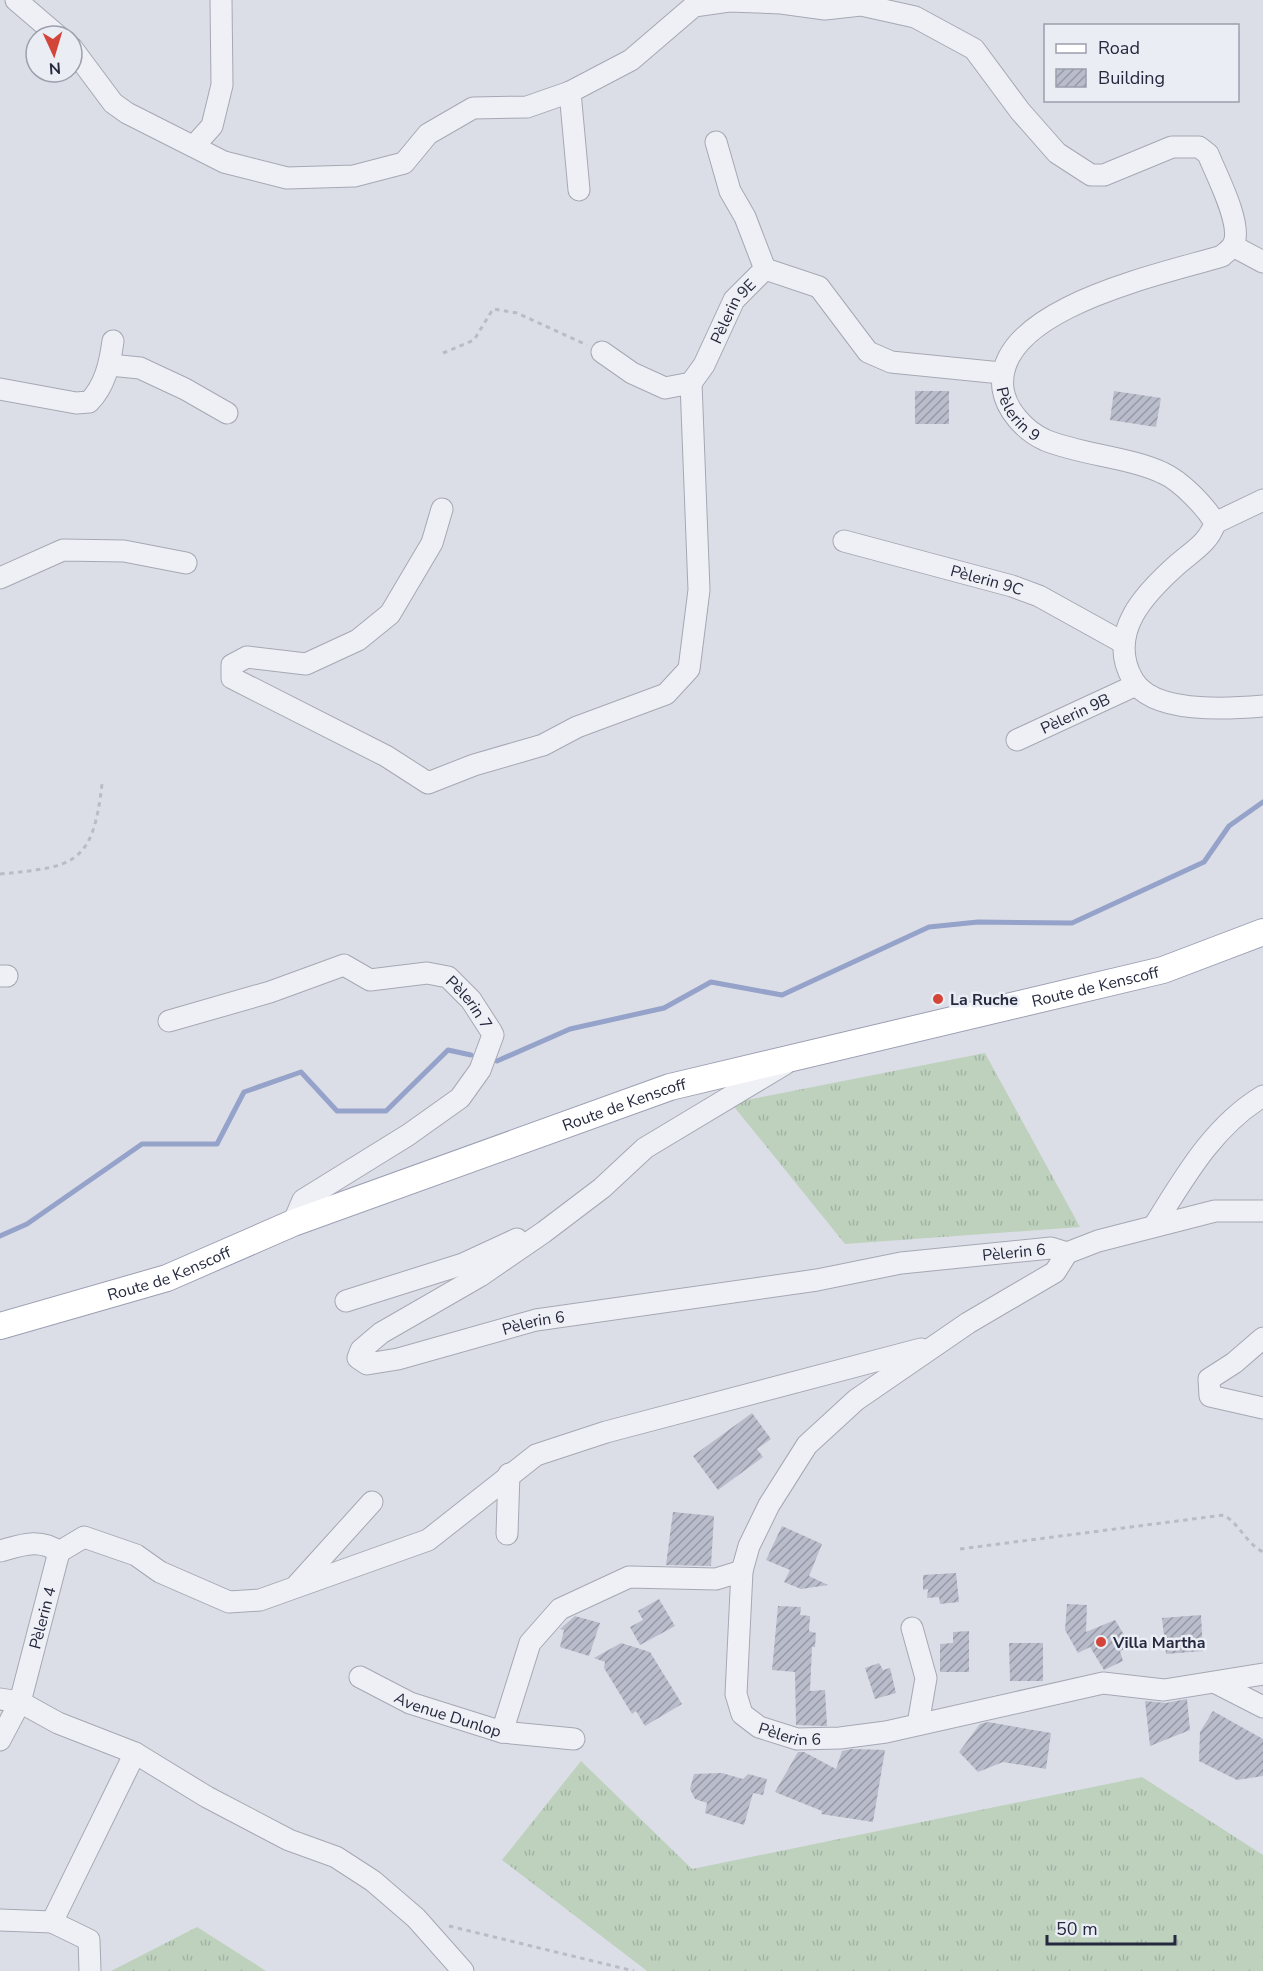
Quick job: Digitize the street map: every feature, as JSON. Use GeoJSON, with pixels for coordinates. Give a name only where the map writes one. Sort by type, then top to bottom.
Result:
{"type":"FeatureCollection","features":[{"type":"Feature","properties":{"kind":"main road","name":"Route de Kenscoff"},"geometry":{"type":"LineString","coordinates":[[0,1326],[167,1278],[293,1223],[670,1087],[1163,969],[1263,932]]}},
{"type":"Feature","properties":{"kind":"street"},"geometry":{"type":"LineString","coordinates":[[16,0],[44,24]]}},
{"type":"Feature","properties":{"kind":"street"},"geometry":{"type":"LineString","coordinates":[[194,146],[212,126],[222,85],[221,0]]}},
{"type":"Feature","properties":{"kind":"street"},"geometry":{"type":"LineString","coordinates":[[84,64],[113,103],[127,113],[224,162],[287,178],[354,176],[404,163],[428,134],[473,108],[527,107],[570,92],[631,60],[694,6],[729,1],[781,3],[825,9],[861,5],[915,17],[974,49],[1020,111],[1057,153],[1091,175],[1104,175],[1172,147],[1199,147],[1208,154],[1235,222],[1237,235],[1233,246],[1263,262]]}},
{"type":"Feature","properties":{"kind":"street"},"geometry":{"type":"LineString","coordinates":[[570,92],[579,190]]}},
{"type":"Feature","properties":{"kind":"street"},"geometry":{"type":"LineString","coordinates":[[716,142],[730,191],[745,217],[765,269]]}},
{"type":"Feature","properties":{"kind":"street","name":"Pèlerin 9"},"geometry":{"type":"LineString","coordinates":[[1215,524],[1207,508],[1164,473],[1043,439],[1021,424],[1005,400],[1001,374],[1013,350],[1042,321],[1071,305],[1103,292],[1221,256],[1233,246]]}},
{"type":"Feature","properties":{"kind":"street","name":"Pèlerin 9E"},"geometry":{"type":"LineString","coordinates":[[691,383],[704,365],[734,300],[765,269],[819,287],[868,352],[891,363],[1001,374]]}},
{"type":"Feature","properties":{"kind":"street"},"geometry":{"type":"LineString","coordinates":[[0,389],[76,403],[89,402],[110,365],[113,341]]}},
{"type":"Feature","properties":{"kind":"street"},"geometry":{"type":"LineString","coordinates":[[442,509],[432,543],[390,614],[358,640],[306,664],[247,657],[232,665],[232,678],[386,756],[428,783],[474,765],[543,745],[578,727],[666,694],[689,669],[699,590],[691,383],[665,388],[632,373],[602,352]]}},
{"type":"Feature","properties":{"kind":"street"},"geometry":{"type":"LineString","coordinates":[[110,365],[141,368],[227,413]]}},
{"type":"Feature","properties":{"kind":"street"},"geometry":{"type":"LineString","coordinates":[[1263,500],[1215,524],[1211,536],[1156,583],[1132,613],[1122,642],[1125,666],[1136,685],[1156,697],[1175,704],[1220,710],[1263,706]]}},
{"type":"Feature","properties":{"kind":"street","name":"Pèlerin 9C"},"geometry":{"type":"LineString","coordinates":[[844,541],[1012,586],[1039,596],[1122,642]]}},
{"type":"Feature","properties":{"kind":"street"},"geometry":{"type":"LineString","coordinates":[[0,579],[63,550],[124,551],[186,562]]}},
{"type":"Feature","properties":{"kind":"street","name":"Pèlerin 9B"},"geometry":{"type":"LineString","coordinates":[[1017,740],[1136,685]]}},
{"type":"Feature","properties":{"kind":"street","name":"Pèlerin 7"},"geometry":{"type":"LineString","coordinates":[[169,1021],[270,992],[345,965],[370,980],[427,973],[448,977],[471,1000],[491,1031],[493,1035],[480,1070],[460,1098],[408,1135],[303,1200],[293,1223]]}},
{"type":"Feature","properties":{"kind":"street","name":"Pèlerin 6"},"geometry":{"type":"LineString","coordinates":[[796,1057],[645,1148],[602,1188],[544,1232],[480,1276],[381,1333],[361,1350],[358,1358],[367,1364],[398,1359],[536,1320],[818,1280],[901,1263],[1052,1248],[1067,1253],[1055,1272],[968,1323],[856,1400],[807,1445],[769,1505],[749,1546],[742,1571],[736,1694],[742,1714],[759,1726],[797,1739],[840,1738],[886,1732],[1103,1683],[1164,1690],[1263,1674]]}},
{"type":"Feature","properties":{"kind":"street"},"geometry":{"type":"LineString","coordinates":[[1154,1226],[1184,1179],[1224,1125],[1263,1096]]}},
{"type":"Feature","properties":{"kind":"street"},"geometry":{"type":"LineString","coordinates":[[1067,1253],[1098,1241],[1215,1211],[1263,1211]]}},
{"type":"Feature","properties":{"kind":"street"},"geometry":{"type":"LineString","coordinates":[[346,1301],[463,1264],[520,1237],[544,1232]]}},
{"type":"Feature","properties":{"kind":"street"},"geometry":{"type":"LineString","coordinates":[[1263,1338],[1234,1363],[1209,1379],[1210,1396],[1263,1408]]}},
{"type":"Feature","properties":{"kind":"street"},"geometry":{"type":"LineString","coordinates":[[0,1551],[30,1543],[48,1544],[59,1552],[84,1537],[136,1555],[160,1572],[230,1602],[260,1600],[428,1540],[536,1455],[606,1432],[935,1345]]}},
{"type":"Feature","properties":{"kind":"street"},"geometry":{"type":"LineString","coordinates":[[507,1534],[509,1474]]}},
{"type":"Feature","properties":{"kind":"street"},"geometry":{"type":"LineString","coordinates":[[294,1588],[372,1502]]}},
{"type":"Feature","properties":{"kind":"street","name":"Pèlerin 4"},"geometry":{"type":"LineString","coordinates":[[0,1740],[10,1701],[59,1552]]}},
{"type":"Feature","properties":{"kind":"street","name":"Avenue Dunlop"},"geometry":{"type":"LineString","coordinates":[[360,1677],[410,1703],[502,1731],[530,1643],[560,1610],[629,1577],[716,1579],[742,1571]]}},
{"type":"Feature","properties":{"kind":"street"},"geometry":{"type":"LineString","coordinates":[[912,1628],[926,1678],[918,1724]]}},
{"type":"Feature","properties":{"kind":"street"},"geometry":{"type":"LineString","coordinates":[[1216,1683],[1263,1707]]}},
{"type":"Feature","properties":{"kind":"street"},"geometry":{"type":"LineString","coordinates":[[10,1701],[58,1723],[135,1753],[207,1797],[288,1840],[336,1857],[373,1881],[416,1918],[463,1971]]}},
{"type":"Feature","properties":{"kind":"street"},"geometry":{"type":"LineString","coordinates":[[502,1731],[574,1739]]}},
{"type":"Feature","properties":{"kind":"street"},"geometry":{"type":"LineString","coordinates":[[52,1922],[135,1753]]}},
{"type":"Feature","properties":{"kind":"street"},"geometry":{"type":"LineString","coordinates":[[0,1920],[52,1922],[89,1940],[90,1971]]}},
{"type":"Feature","properties":{"kind":"path"},"geometry":{"type":"LineString","coordinates":[[443,353],[474,340],[494,309],[517,313],[602,352]]}},
{"type":"Feature","properties":{"kind":"path"},"geometry":{"type":"LineString","coordinates":[[0,874],[39,870],[68,863],[89,844],[99,810],[102,784]]}},
{"type":"Feature","properties":{"kind":"path"},"geometry":{"type":"LineString","coordinates":[[960,1549],[1224,1515],[1236,1522],[1251,1542],[1263,1552]]}},
{"type":"Feature","properties":{"kind":"path"},"geometry":{"type":"LineString","coordinates":[[416,1918],[634,1971]]}},
{"type":"Feature","properties":{"kind":"green space"},"geometry":{"type":"Polygon","coordinates":[[[985,1053],[1080,1227],[845,1244],[731,1103],[985,1053]]]}},
{"type":"Feature","properties":{"kind":"green space"},"geometry":{"type":"Polygon","coordinates":[[[581,1761],[692,1869],[1142,1777],[1263,1855],[1263,1971],[647,1971],[502,1860],[581,1761]]]}},
{"type":"Feature","properties":{"kind":"green space"},"geometry":{"type":"Polygon","coordinates":[[[197,1927],[266,1971],[111,1971],[197,1927]]]}},
{"type":"Feature","properties":{"kind":"building"},"geometry":{"type":"Polygon","coordinates":[[[915,391],[949,391],[949,424],[915,424],[915,391]]]}},
{"type":"Feature","properties":{"kind":"building"},"geometry":{"type":"Polygon","coordinates":[[[1114,391],[1161,398],[1156,427],[1110,420],[1114,391]]]}},
{"type":"Feature","properties":{"kind":"building"},"geometry":{"type":"Polygon","coordinates":[[[752,1413],[771,1439],[757,1449],[763,1457],[718,1490],[693,1456],[752,1413]]]}},
{"type":"Feature","properties":{"kind":"building"},"geometry":{"type":"Polygon","coordinates":[[[673,1512],[714,1516],[711,1566],[666,1565],[673,1512]]]}},
{"type":"Feature","properties":{"kind":"building"},"geometry":{"type":"Polygon","coordinates":[[[782,1526],[822,1544],[809,1576],[828,1585],[801,1589],[784,1582],[790,1570],[766,1560],[782,1526]]]}},
{"type":"Feature","properties":{"kind":"building"},"geometry":{"type":"Polygon","coordinates":[[[956,1573],[959,1602],[940,1604],[939,1597],[927,1598],[928,1589],[923,1590],[923,1575],[956,1573]]]}},
{"type":"Feature","properties":{"kind":"building"},"geometry":{"type":"Polygon","coordinates":[[[659,1599],[675,1626],[640,1645],[630,1627],[643,1620],[638,1611],[659,1599]]]}},
{"type":"Feature","properties":{"kind":"building","name":"Villa Martha"},"geometry":{"type":"Polygon","coordinates":[[[1067,1604],[1087,1605],[1086,1632],[1115,1620],[1131,1646],[1120,1651],[1123,1661],[1104,1670],[1090,1647],[1078,1653],[1065,1630],[1067,1604]]]}},
{"type":"Feature","properties":{"kind":"building"},"geometry":{"type":"Polygon","coordinates":[[[778,1606],[801,1607],[800,1615],[810,1616],[809,1631],[816,1633],[815,1647],[812,1647],[810,1691],[825,1690],[827,1726],[796,1725],[795,1672],[772,1670],[778,1606]]]}},
{"type":"Feature","properties":{"kind":"building"},"geometry":{"type":"Polygon","coordinates":[[[1201,1615],[1203,1651],[1166,1654],[1162,1618],[1201,1615]]]}},
{"type":"Feature","properties":{"kind":"building"},"geometry":{"type":"Polygon","coordinates":[[[575,1616],[600,1623],[589,1656],[560,1647],[564,1630],[560,1629],[575,1616]]]}},
{"type":"Feature","properties":{"kind":"building"},"geometry":{"type":"Polygon","coordinates":[[[969,1631],[969,1672],[940,1672],[940,1644],[953,1643],[953,1632],[969,1631]]]}},
{"type":"Feature","properties":{"kind":"building"},"geometry":{"type":"Polygon","coordinates":[[[621,1643],[650,1652],[682,1704],[645,1726],[636,1711],[632,1714],[604,1668],[605,1662],[594,1658],[621,1643]]]}},
{"type":"Feature","properties":{"kind":"building"},"geometry":{"type":"Polygon","coordinates":[[[1009,1643],[1043,1643],[1043,1681],[1010,1681],[1009,1643]]]}},
{"type":"Feature","properties":{"kind":"building"},"geometry":{"type":"Polygon","coordinates":[[[879,1663],[883,1670],[890,1668],[896,1693],[875,1699],[865,1668],[879,1663]]]}},
{"type":"Feature","properties":{"kind":"building"},"geometry":{"type":"Polygon","coordinates":[[[1187,1699],[1190,1730],[1150,1746],[1145,1701],[1166,1703],[1187,1699]]]}},
{"type":"Feature","properties":{"kind":"building"},"geometry":{"type":"Polygon","coordinates":[[[1213,1711],[1263,1739],[1263,1776],[1237,1780],[1199,1761],[1200,1732],[1213,1711]]]}},
{"type":"Feature","properties":{"kind":"building"},"geometry":{"type":"Polygon","coordinates":[[[988,1722],[1051,1733],[1046,1769],[1003,1762],[978,1772],[959,1752],[980,1724],[988,1722]]]}},
{"type":"Feature","properties":{"kind":"building"},"geometry":{"type":"Polygon","coordinates":[[[885,1750],[873,1822],[821,1814],[822,1811],[775,1792],[798,1752],[804,1752],[836,1769],[842,1751],[885,1750]]]}},
{"type":"Feature","properties":{"kind":"building"},"geometry":{"type":"Polygon","coordinates":[[[722,1773],[743,1779],[748,1774],[767,1779],[763,1795],[753,1793],[744,1825],[705,1813],[707,1803],[695,1799],[690,1789],[694,1774],[722,1773]]]}},
{"type":"Feature","properties":{"kind":"waterway"},"geometry":{"type":"LineString","coordinates":[[497,1061],[570,1029],[664,1008],[711,982],[782,995],[929,927],[978,922],[1072,923],[1204,862],[1229,826],[1263,802]]}},
{"type":"Feature","properties":{"kind":"waterway"},"geometry":{"type":"LineString","coordinates":[[0,1236],[27,1224],[142,1144],[217,1144],[244,1092],[301,1072],[337,1111],[386,1111],[448,1050],[471,1055]]}},
{"type":"Feature","properties":{"kind":"place","name":"La Ruche"},"geometry":{"type":"Point","coordinates":[938,999]}},
{"type":"Feature","properties":{"kind":"place","name":"Villa Martha"},"geometry":{"type":"Point","coordinates":[1101,1642]}}]}
